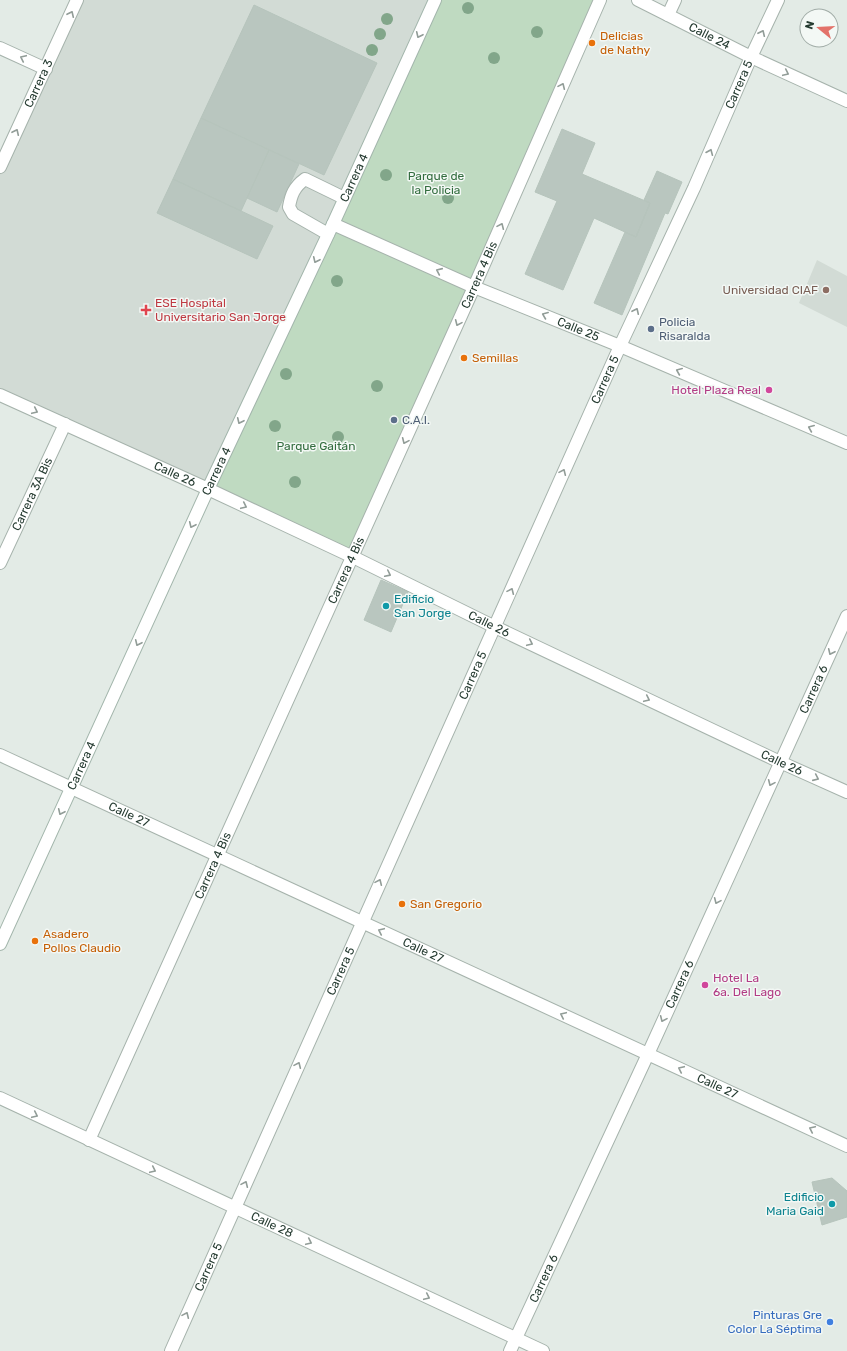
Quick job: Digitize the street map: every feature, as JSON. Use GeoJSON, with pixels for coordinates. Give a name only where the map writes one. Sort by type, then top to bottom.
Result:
{"type":"FeatureCollection","features":[{"type":"Feature","properties":{"kind":"street","name":"Carrera 3"},"geometry":{"type":"LineString","coordinates":[[0,167],[77,0]]}},
{"type":"Feature","properties":{"kind":"street","name":"Carrera 4"},"geometry":{"type":"LineString","coordinates":[[0,944],[3,930],[72,788],[208,489],[435,0]]}},
{"type":"Feature","properties":{"kind":"street","name":"Carrera 4 Bis"},"geometry":{"type":"LineString","coordinates":[[89,1140],[353,557],[600,0]]}},
{"type":"Feature","properties":{"kind":"street","name":"Calle 24"},"geometry":{"type":"LineString","coordinates":[[638,0],[751,57],[847,101]]}},
{"type":"Feature","properties":{"kind":"street"},"geometry":{"type":"LineString","coordinates":[[668,15],[675,0]]}},
{"type":"Feature","properties":{"kind":"street","name":"Carrera 5"},"geometry":{"type":"LineString","coordinates":[[170,1351],[620,346],[694,188],[751,57],[778,0]]}},
{"type":"Feature","properties":{"kind":"street"},"geometry":{"type":"LineString","coordinates":[[0,48],[46,69]]}},
{"type":"Feature","properties":{"kind":"street","name":"Calle 25"},"geometry":{"type":"LineString","coordinates":[[344,198],[305,180],[298,184],[292,192],[289,207],[293,214],[620,346],[847,443]]}},
{"type":"Feature","properties":{"kind":"street","name":"Calle 26"},"geometry":{"type":"LineString","coordinates":[[0,394],[353,557],[495,627],[780,762],[847,792]]}},
{"type":"Feature","properties":{"kind":"street","name":"Carrera 3A Bis"},"geometry":{"type":"LineString","coordinates":[[0,564],[65,424]]}},
{"type":"Feature","properties":{"kind":"street","name":"Carrera 6"},"geometry":{"type":"LineString","coordinates":[[510,1351],[648,1054],[847,616]]}},
{"type":"Feature","properties":{"kind":"street","name":"Calle 27"},"geometry":{"type":"LineString","coordinates":[[0,755],[847,1146]]}},
{"type":"Feature","properties":{"kind":"street","name":"Calle 28"},"geometry":{"type":"LineString","coordinates":[[0,1098],[543,1351]]}},
{"type":"Feature","properties":{"kind":"shaded area","name":"ESE Hospital Universitario San Jorge"},"geometry":{"type":"Polygon","coordinates":[[[77,0],[435,0],[208,489],[0,395],[0,167],[77,0]]]}},
{"type":"Feature","properties":{"kind":"shaded area","name":"Universidad CIAF"},"geometry":{"type":"Polygon","coordinates":[[[817,260],[847,276],[847,327],[799,303],[817,260]]]}},
{"type":"Feature","properties":{"kind":"green space"},"geometry":{"type":"Polygon","coordinates":[[[435,0],[600,0],[353,557],[209,489],[435,0]]]}},
{"type":"Feature","properties":{"kind":"building"},"geometry":{"type":"Polygon","coordinates":[[[254,5],[377,63],[324,175],[201,118],[254,5]]]}},
{"type":"Feature","properties":{"kind":"building"},"geometry":{"type":"Polygon","coordinates":[[[201,118],[269,150],[241,211],[173,179],[201,118]]]}},
{"type":"Feature","properties":{"kind":"building"},"geometry":{"type":"Polygon","coordinates":[[[562,129],[595,143],[582,174],[650,203],[636,237],[594,218],[563,290],[525,274],[557,201],[535,192],[562,129]]]}},
{"type":"Feature","properties":{"kind":"building"},"geometry":{"type":"Polygon","coordinates":[[[269,150],[299,164],[277,212],[247,198],[269,150]]]}},
{"type":"Feature","properties":{"kind":"building"},"geometry":{"type":"Polygon","coordinates":[[[657,171],[682,182],[668,214],[665,213],[622,315],[594,303],[625,232],[636,237],[650,203],[644,200],[657,171]]]}},
{"type":"Feature","properties":{"kind":"building"},"geometry":{"type":"Polygon","coordinates":[[[173,179],[273,226],[257,259],[157,213],[173,179]]]}},
{"type":"Feature","properties":{"kind":"building","name":"Edificio San Jorge"},"geometry":{"type":"Polygon","coordinates":[[[381,580],[408,592],[391,632],[364,620],[381,580]]]}},
{"type":"Feature","properties":{"kind":"building","name":"Edificio Maria Gaid"},"geometry":{"type":"Polygon","coordinates":[[[832,1178],[847,1191],[847,1217],[822,1225],[812,1182],[832,1178]]]}},
{"type":"Feature","properties":{"kind":"place","name":"Delicias de Nathy"},"geometry":{"type":"Point","coordinates":[592,43]}},
{"type":"Feature","properties":{"kind":"place","name":"Universidad CIAF"},"geometry":{"type":"Point","coordinates":[826,290]}},
{"type":"Feature","properties":{"kind":"place","name":"ESE Hospital Universitario San Jorge"},"geometry":{"type":"Point","coordinates":[146,310]}},
{"type":"Feature","properties":{"kind":"place","name":"Policia Risaralda"},"geometry":{"type":"Point","coordinates":[651,329]}},
{"type":"Feature","properties":{"kind":"place","name":"Semillas"},"geometry":{"type":"Point","coordinates":[464,358]}},
{"type":"Feature","properties":{"kind":"place","name":"Hotel Plaza Real"},"geometry":{"type":"Point","coordinates":[769,390]}},
{"type":"Feature","properties":{"kind":"place","name":"C.A.I."},"geometry":{"type":"Point","coordinates":[394,420]}},
{"type":"Feature","properties":{"kind":"place","name":"Edificio San Jorge"},"geometry":{"type":"Point","coordinates":[386,606]}},
{"type":"Feature","properties":{"kind":"place","name":"San Gregorio"},"geometry":{"type":"Point","coordinates":[402,904]}},
{"type":"Feature","properties":{"kind":"place","name":"Asadero Pollos Claudio"},"geometry":{"type":"Point","coordinates":[35,941]}},
{"type":"Feature","properties":{"kind":"place","name":"Hotel La 6a. Del Lago"},"geometry":{"type":"Point","coordinates":[705,985]}},
{"type":"Feature","properties":{"kind":"place","name":"Edificio Maria Gaid"},"geometry":{"type":"Point","coordinates":[832,1204]}},
{"type":"Feature","properties":{"kind":"place","name":"Pinturas Gre Color La Séptima"},"geometry":{"type":"Point","coordinates":[830,1322]}},
{"type":"Feature","properties":{"kind":"park label","name":"Parque de la Policia"},"geometry":{"type":"Point","coordinates":[436,183]}},
{"type":"Feature","properties":{"kind":"park label","name":"Parque Gaitán"},"geometry":{"type":"Point","coordinates":[316,446]}}]}
